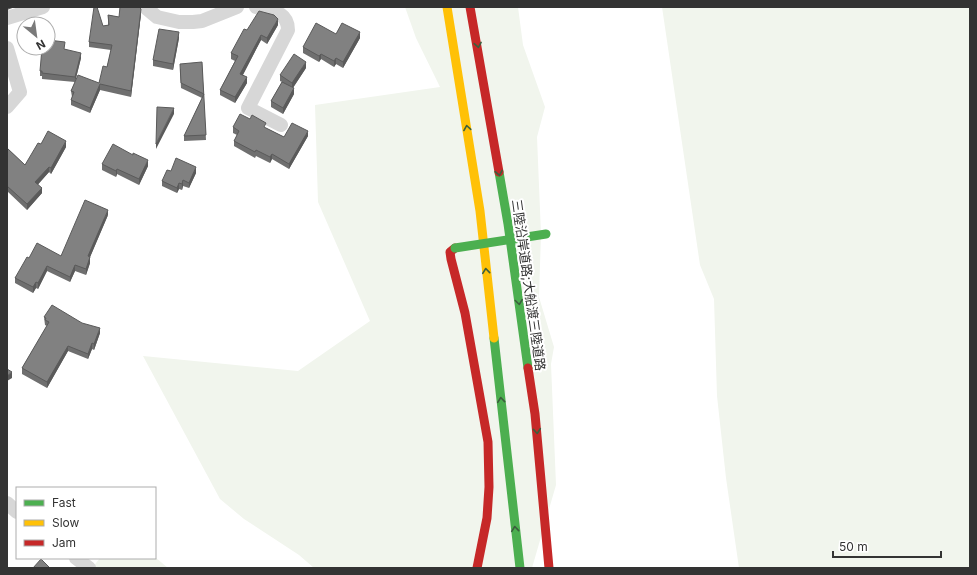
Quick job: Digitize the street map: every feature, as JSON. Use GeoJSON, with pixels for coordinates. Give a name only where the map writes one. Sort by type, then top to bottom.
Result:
{"type":"FeatureCollection","features":[{"type":"Feature","properties":{"kind":"main road"},"geometry":{"type":"LineString","coordinates":[[447,7],[480,211],[520,568]]}},
{"type":"Feature","properties":{"kind":"main road","name":"三陸沿岸道路;大船渡三陸道路"},"geometry":{"type":"LineString","coordinates":[[470,7],[508,224],[533,398],[550,568]]}},
{"type":"Feature","properties":{"kind":"main road"},"geometry":{"type":"LineString","coordinates":[[477,568],[487,518],[489,487],[488,442],[465,313],[450,252],[455,248],[546,234]]}},
{"type":"Feature","properties":{"kind":"street"},"geometry":{"type":"LineString","coordinates":[[7,18],[43,7]]}},
{"type":"Feature","properties":{"kind":"street"},"geometry":{"type":"LineString","coordinates":[[145,7],[157,16],[179,22],[193,22],[202,21],[237,7]]}},
{"type":"Feature","properties":{"kind":"street"},"geometry":{"type":"LineString","coordinates":[[256,7],[282,15],[288,23],[288,30],[248,108],[281,125]]}},
{"type":"Feature","properties":{"kind":"street"},"geometry":{"type":"LineString","coordinates":[[7,48],[20,92],[7,107]]}},
{"type":"Feature","properties":{"kind":"street"},"geometry":{"type":"LineString","coordinates":[[7,502],[16,511]]}},
{"type":"Feature","properties":{"kind":"street"},"geometry":{"type":"LineString","coordinates":[[77,559],[89,568]]}},
{"type":"Feature","properties":{"kind":"shaded area"},"geometry":{"type":"Polygon","coordinates":[[[405,7],[518,7],[523,45],[545,107],[537,137],[541,234],[539,297],[554,347],[551,364],[556,485],[532,568],[314,568],[299,555],[244,519],[220,499],[143,356],[298,371],[370,321],[318,202],[315,105],[440,87],[416,38],[405,7]]]}},
{"type":"Feature","properties":{"kind":"shaded area"},"geometry":{"type":"Polygon","coordinates":[[[662,7],[970,7],[970,568],[739,568],[726,478],[717,396],[714,299],[700,265],[662,7]]]}},
{"type":"Feature","properties":{"kind":"shaded area"},"geometry":{"type":"Polygon","coordinates":[[[156,558],[168,568],[92,568],[99,559],[156,558]]]}},
{"type":"Feature","properties":{"kind":"building"},"geometry":{"type":"Polygon","coordinates":[[[94,7],[97,7],[103,26],[109,25],[108,15],[119,17],[120,7],[139,7],[141,9],[131,91],[100,84],[90,108],[71,100],[74,92],[71,91],[78,75],[99,83],[103,66],[107,67],[112,45],[89,42],[94,7]]]}},
{"type":"Feature","properties":{"kind":"building"},"geometry":{"type":"Polygon","coordinates":[[[259,11],[274,15],[278,19],[267,38],[261,35],[240,74],[247,77],[235,97],[220,90],[238,56],[231,53],[244,29],[247,30],[259,11]]]}},
{"type":"Feature","properties":{"kind":"building"},"geometry":{"type":"Polygon","coordinates":[[[316,23],[336,34],[342,23],[360,32],[343,62],[336,58],[334,61],[321,54],[319,56],[303,47],[316,23]]]}},
{"type":"Feature","properties":{"kind":"building"},"geometry":{"type":"Polygon","coordinates":[[[159,29],[179,32],[173,64],[153,60],[159,29]]]}},
{"type":"Feature","properties":{"kind":"building"},"geometry":{"type":"Polygon","coordinates":[[[56,41],[65,42],[64,49],[81,53],[75,77],[42,73],[42,71],[40,71],[41,56],[56,56],[56,41]]]}},
{"type":"Feature","properties":{"kind":"building"},"geometry":{"type":"Polygon","coordinates":[[[294,54],[306,62],[292,83],[280,75],[294,54]]]}},
{"type":"Feature","properties":{"kind":"building"},"geometry":{"type":"Polygon","coordinates":[[[202,62],[204,94],[181,83],[180,64],[202,62]]]}},
{"type":"Feature","properties":{"kind":"building"},"geometry":{"type":"Polygon","coordinates":[[[282,82],[294,88],[283,108],[271,101],[282,82]]]}},
{"type":"Feature","properties":{"kind":"building"},"geometry":{"type":"Polygon","coordinates":[[[204,94],[206,135],[184,136],[204,94]]]}},
{"type":"Feature","properties":{"kind":"building"},"geometry":{"type":"Polygon","coordinates":[[[157,107],[174,108],[156,144],[157,107]]]}},
{"type":"Feature","properties":{"kind":"building"},"geometry":{"type":"Polygon","coordinates":[[[240,114],[250,119],[252,115],[266,123],[264,127],[284,137],[292,123],[308,131],[289,164],[272,154],[270,157],[256,150],[255,152],[234,141],[239,131],[233,127],[240,114]]]}},
{"type":"Feature","properties":{"kind":"building"},"geometry":{"type":"Polygon","coordinates":[[[48,131],[66,141],[51,168],[49,167],[35,182],[42,188],[27,204],[7,186],[7,148],[25,165],[38,143],[41,144],[48,131]]]}},
{"type":"Feature","properties":{"kind":"building"},"geometry":{"type":"Polygon","coordinates":[[[113,144],[133,155],[133,153],[148,160],[139,179],[117,169],[116,171],[102,164],[113,144]]]}},
{"type":"Feature","properties":{"kind":"building"},"geometry":{"type":"Polygon","coordinates":[[[176,158],[196,167],[189,183],[183,180],[182,184],[179,183],[177,188],[162,181],[167,170],[171,171],[176,158]]]}},
{"type":"Feature","properties":{"kind":"building"},"geometry":{"type":"Polygon","coordinates":[[[85,200],[108,210],[88,256],[90,257],[86,269],[75,265],[70,277],[47,266],[38,283],[36,282],[33,287],[15,278],[27,257],[29,258],[37,243],[61,256],[85,200]]]}},
{"type":"Feature","properties":{"kind":"building"},"geometry":{"type":"Polygon","coordinates":[[[52,305],[82,323],[100,328],[94,344],[92,343],[88,354],[68,346],[47,382],[22,368],[49,322],[45,320],[46,318],[44,317],[52,305]]]}},
{"type":"Feature","properties":{"kind":"building"},"geometry":{"type":"Polygon","coordinates":[[[7,369],[12,372],[7,376],[7,369]]]}},
{"type":"Feature","properties":{"kind":"building"},"geometry":{"type":"Polygon","coordinates":[[[41,559],[50,568],[33,568],[41,559]]]}},
{"type":"Feature","properties":{"kind":"traffic: fast"},"geometry":{"type":"LineString","coordinates":[[499,172],[508,224],[528,368]]}},
{"type":"Feature","properties":{"kind":"traffic: fast"},"geometry":{"type":"LineString","coordinates":[[455,248],[546,234]]}},
{"type":"Feature","properties":{"kind":"traffic: fast"},"geometry":{"type":"LineString","coordinates":[[494,338],[520,568]]}},
{"type":"Feature","properties":{"kind":"traffic: slow"},"geometry":{"type":"LineString","coordinates":[[447,7],[480,211],[494,338]]}},
{"type":"Feature","properties":{"kind":"traffic: jam"},"geometry":{"type":"LineString","coordinates":[[470,7],[499,172]]}},
{"type":"Feature","properties":{"kind":"traffic: jam"},"geometry":{"type":"LineString","coordinates":[[455,248],[450,252],[451,259],[465,313],[488,442],[489,487],[487,518],[477,568]]}},
{"type":"Feature","properties":{"kind":"traffic: jam"},"geometry":{"type":"LineString","coordinates":[[528,368],[535,414],[549,568]]}}]}
